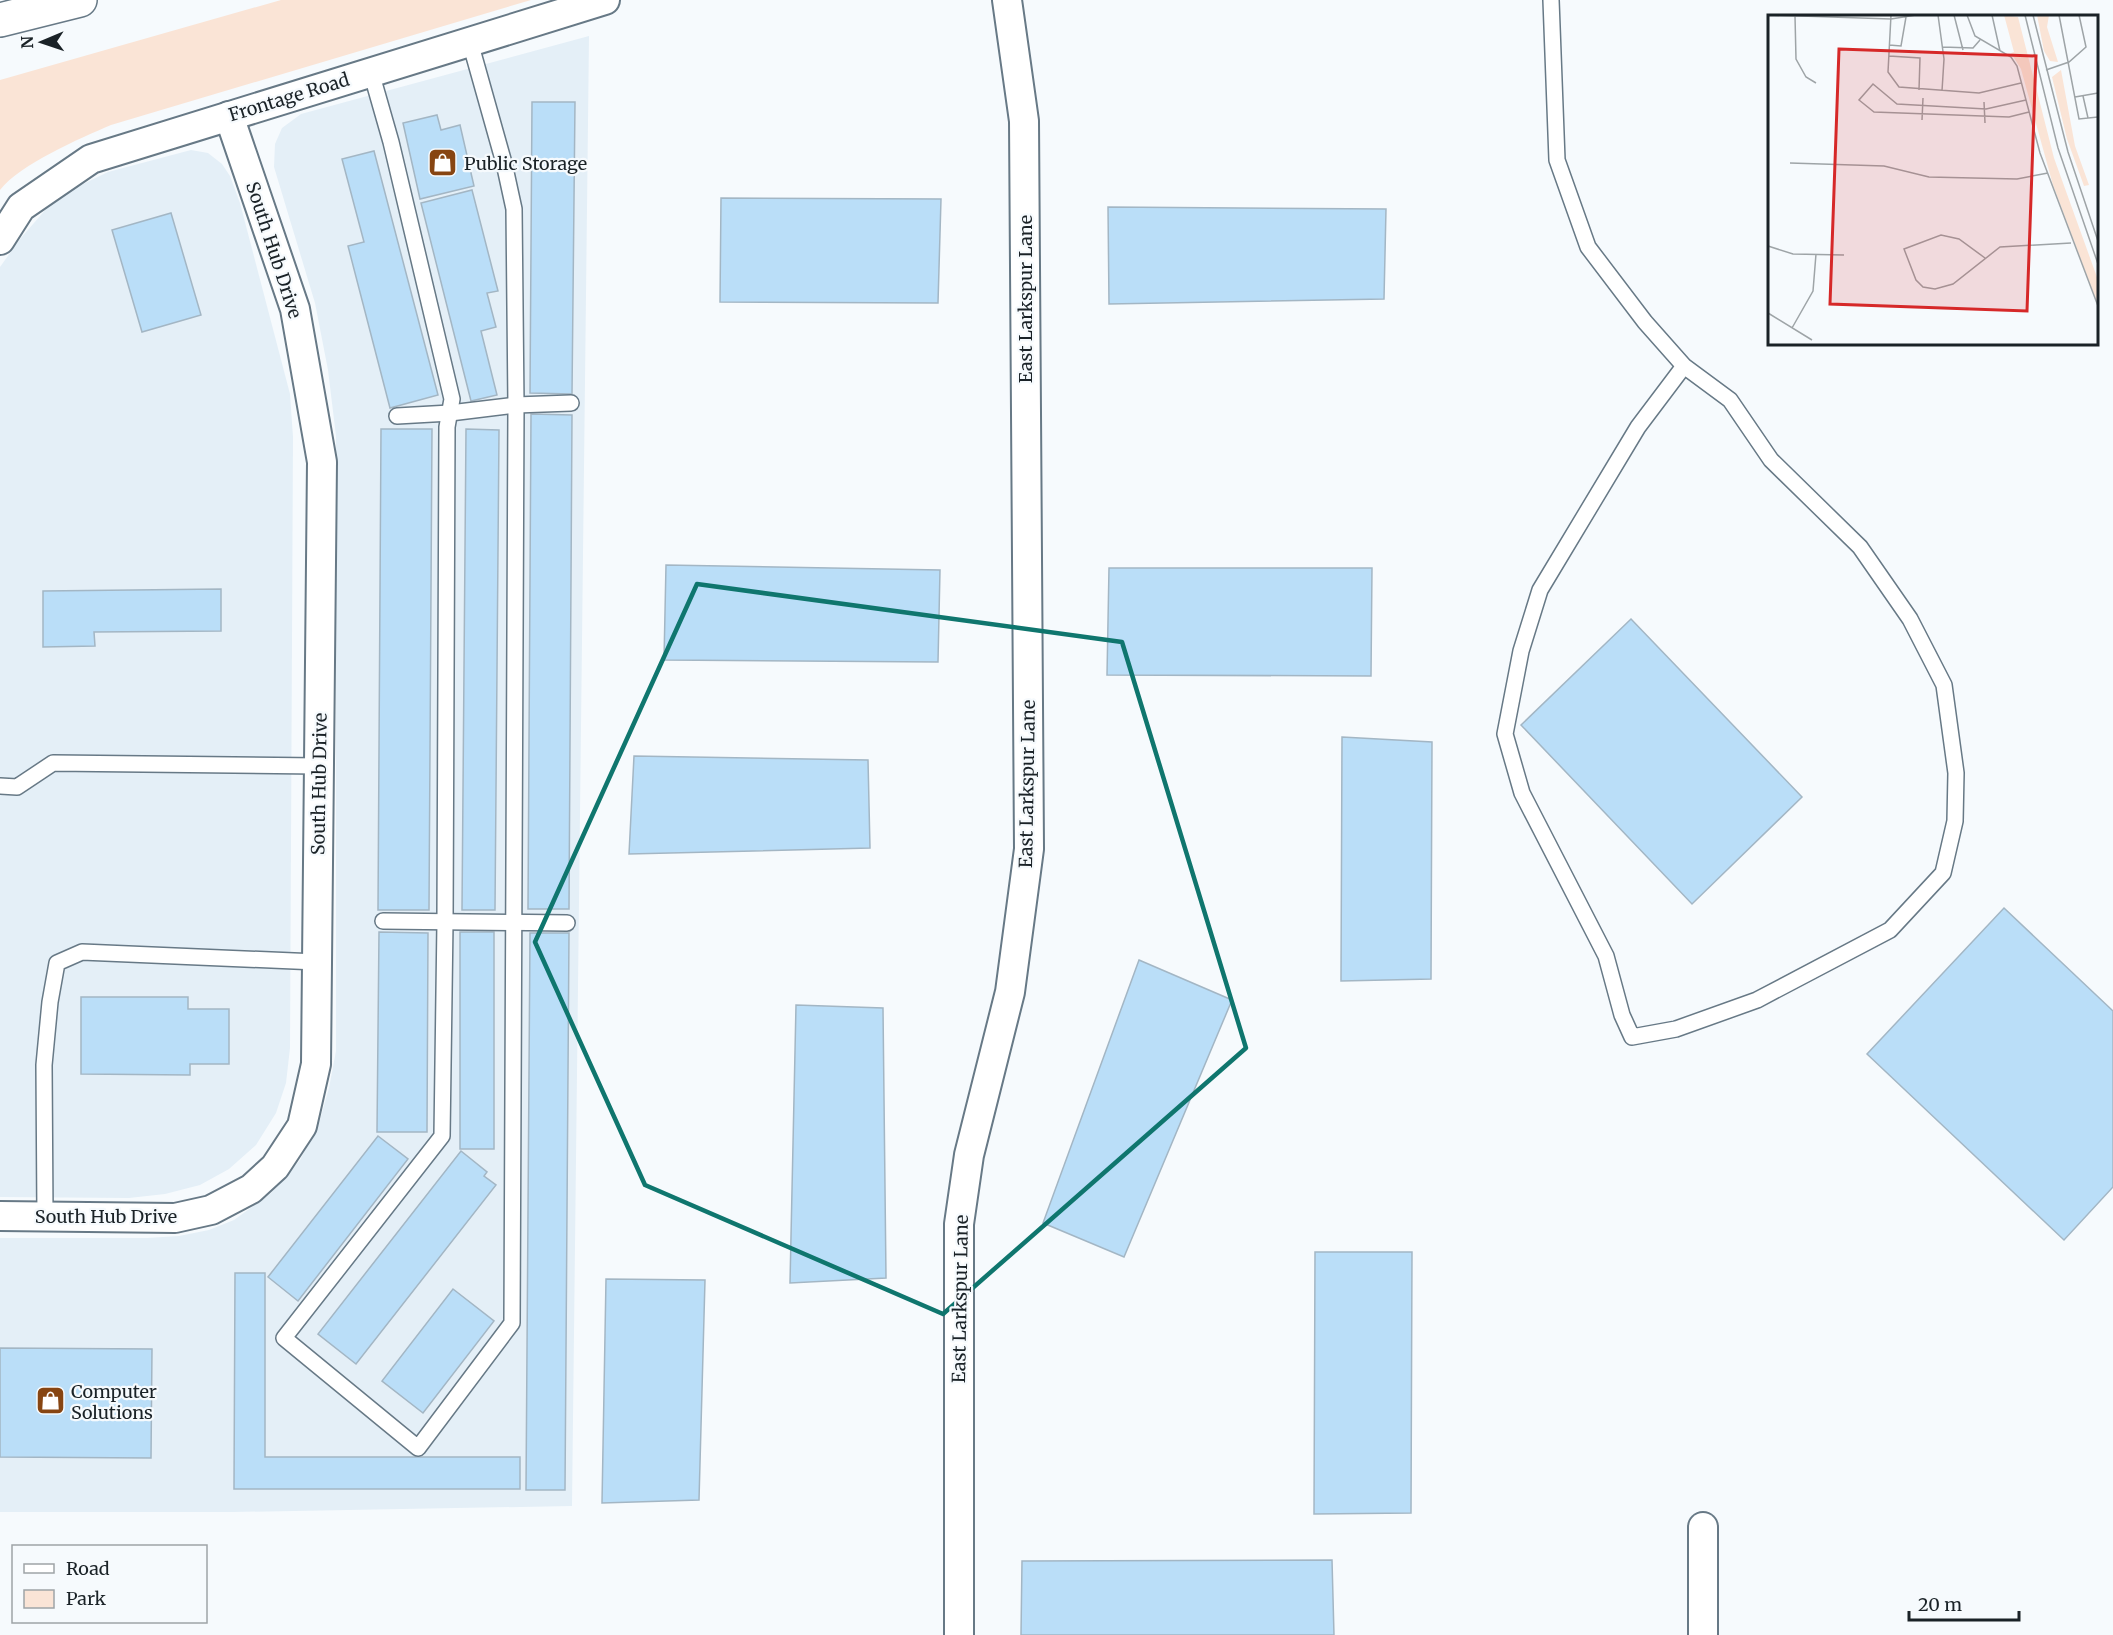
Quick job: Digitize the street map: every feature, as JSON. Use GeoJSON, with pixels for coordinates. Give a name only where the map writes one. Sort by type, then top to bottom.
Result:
{"type":"FeatureCollection","features":[{"type":"Feature","properties":{"kind":"highway"},"geometry":{"type":"LineString","coordinates":[[0,20],[80,0]]}},
{"type":"Feature","properties":{"kind":"street","name":"Frontage Road"},"geometry":{"type":"LineString","coordinates":[[0,240],[21,207],[91,159],[605,0]]}},
{"type":"Feature","properties":{"kind":"street","name":"East Larkspur Lane"},"geometry":{"type":"LineString","coordinates":[[959,1635],[958,1224],[969,1155],[1010,992],[1029,849],[1024,120],[1007,0]]}},
{"type":"Feature","properties":{"kind":"street","name":"South Hub Drive"},"geometry":{"type":"LineString","coordinates":[[0,1216],[175,1218],[211,1210],[251,1189],[275,1167],[302,1126],[316,1064],[322,462],[296,309],[229,116]]}},
{"type":"Feature","properties":{"kind":"street"},"geometry":{"type":"LineString","coordinates":[[1703,1527],[1703,1635]]}},
{"type":"Feature","properties":{"kind":"lane"},"geometry":{"type":"LineString","coordinates":[[1551,0],[1557,160],[1588,247],[1645,322],[1684,366],[1730,400],[1771,460],[1860,547],[1910,619],[1944,685],[1956,773],[1955,821],[1943,873],[1890,930],[1757,1000],[1676,1029],[1632,1036],[1622,1015],[1606,956],[1522,793],[1505,734],[1521,651],[1540,590],[1638,427],[1684,366]]}},
{"type":"Feature","properties":{"kind":"lane"},"geometry":{"type":"LineString","coordinates":[[371,72],[391,142],[452,399],[447,427],[442,1136],[284,1338],[418,1448],[512,1323],[516,405],[514,209],[504,163],[470,42]]}},
{"type":"Feature","properties":{"kind":"lane"},"geometry":{"type":"LineString","coordinates":[[397,416],[450,413],[516,405],[571,403]]}},
{"type":"Feature","properties":{"kind":"lane"},"geometry":{"type":"LineString","coordinates":[[0,786],[16,787],[53,763],[319,766]]}},
{"type":"Feature","properties":{"kind":"lane"},"geometry":{"type":"LineString","coordinates":[[383,921],[567,923]]}},
{"type":"Feature","properties":{"kind":"lane"},"geometry":{"type":"LineString","coordinates":[[45,1216],[44,1065],[50,1002],[57,963],[82,952],[317,963]]}},
{"type":"Feature","properties":{"kind":"highlighted area"},"geometry":{"type":"Polygon","coordinates":[[[697,584],[1122,642],[1246,1048],[943,1314],[645,1185],[535,942],[697,584]]]}},
{"type":"Feature","properties":{"kind":"shaded area"},"geometry":{"type":"Polygon","coordinates":[[[589,36],[572,1506],[233,1512],[0,1512],[0,1238],[179,1236],[209,1230],[234,1220],[271,1193],[300,1160],[319,1123],[329,1088],[336,1051],[336,436],[328,370],[315,303],[274,167],[275,144],[282,128],[301,114],[589,36]]]}},
{"type":"Feature","properties":{"kind":"shaded area"},"geometry":{"type":"Polygon","coordinates":[[[191,150],[208,153],[222,164],[230,176],[240,203],[290,394],[293,437],[290,1048],[286,1083],[276,1113],[256,1145],[229,1169],[200,1185],[165,1194],[129,1198],[0,1197],[0,267],[20,239],[47,208],[77,187],[108,172],[191,150]]]}},
{"type":"Feature","properties":{"kind":"green space"},"geometry":{"type":"Polygon","coordinates":[[[281,0],[531,0],[111,125],[36,161],[9,180],[0,190],[0,80],[281,0]]]}},
{"type":"Feature","properties":{"kind":"building"},"geometry":{"type":"Polygon","coordinates":[[[532,102],[575,102],[572,394],[530,393],[532,102]]]}},
{"type":"Feature","properties":{"kind":"building"},"geometry":{"type":"Polygon","coordinates":[[[437,115],[441,130],[460,125],[474,186],[420,199],[403,123],[437,115]]]}},
{"type":"Feature","properties":{"kind":"building"},"geometry":{"type":"Polygon","coordinates":[[[374,151],[438,395],[390,408],[348,246],[364,242],[342,159],[374,151]]]}},
{"type":"Feature","properties":{"kind":"building"},"geometry":{"type":"Polygon","coordinates":[[[472,190],[498,291],[487,293],[496,327],[481,331],[497,395],[471,401],[421,203],[472,190]]]}},
{"type":"Feature","properties":{"kind":"building"},"geometry":{"type":"Polygon","coordinates":[[[721,198],[941,199],[938,303],[720,302],[721,198]]]}},
{"type":"Feature","properties":{"kind":"building"},"geometry":{"type":"Polygon","coordinates":[[[1108,207],[1386,209],[1384,299],[1109,304],[1108,207]]]}},
{"type":"Feature","properties":{"kind":"building"},"geometry":{"type":"Polygon","coordinates":[[[171,213],[201,315],[142,332],[112,230],[171,213]]]}},
{"type":"Feature","properties":{"kind":"building"},"geometry":{"type":"Polygon","coordinates":[[[531,414],[572,415],[569,909],[528,909],[531,414]]]}},
{"type":"Feature","properties":{"kind":"building"},"geometry":{"type":"Polygon","coordinates":[[[381,429],[432,429],[429,910],[378,910],[381,429]]]}},
{"type":"Feature","properties":{"kind":"building"},"geometry":{"type":"Polygon","coordinates":[[[466,429],[499,430],[495,910],[462,910],[466,429]]]}},
{"type":"Feature","properties":{"kind":"building"},"geometry":{"type":"Polygon","coordinates":[[[666,565],[940,570],[938,662],[664,660],[666,565]]]}},
{"type":"Feature","properties":{"kind":"building"},"geometry":{"type":"Polygon","coordinates":[[[1109,568],[1372,568],[1371,676],[1107,675],[1109,568]]]}},
{"type":"Feature","properties":{"kind":"building"},"geometry":{"type":"Polygon","coordinates":[[[221,589],[221,631],[94,632],[95,646],[43,647],[43,591],[221,589]]]}},
{"type":"Feature","properties":{"kind":"building"},"geometry":{"type":"Polygon","coordinates":[[[1631,619],[1802,797],[1692,904],[1521,725],[1631,619]]]}},
{"type":"Feature","properties":{"kind":"building"},"geometry":{"type":"Polygon","coordinates":[[[1342,737],[1432,742],[1431,979],[1341,981],[1342,737]]]}},
{"type":"Feature","properties":{"kind":"building"},"geometry":{"type":"Polygon","coordinates":[[[634,756],[868,760],[870,848],[629,854],[634,756]]]}},
{"type":"Feature","properties":{"kind":"building"},"geometry":{"type":"Polygon","coordinates":[[[2004,908],[2113,1011],[2113,1187],[2064,1240],[1867,1054],[2004,908]]]}},
{"type":"Feature","properties":{"kind":"building"},"geometry":{"type":"Polygon","coordinates":[[[379,932],[428,933],[427,1132],[377,1132],[379,932]]]}},
{"type":"Feature","properties":{"kind":"building"},"geometry":{"type":"Polygon","coordinates":[[[460,932],[494,932],[494,1149],[460,1149],[460,932]]]}},
{"type":"Feature","properties":{"kind":"building"},"geometry":{"type":"Polygon","coordinates":[[[530,933],[569,933],[565,1490],[526,1490],[530,933]]]}},
{"type":"Feature","properties":{"kind":"building"},"geometry":{"type":"Polygon","coordinates":[[[1139,960],[1232,1000],[1124,1257],[1043,1223],[1139,960]]]}},
{"type":"Feature","properties":{"kind":"building"},"geometry":{"type":"Polygon","coordinates":[[[81,997],[188,997],[188,1009],[229,1009],[229,1064],[190,1064],[190,1075],[81,1074],[81,997]]]}},
{"type":"Feature","properties":{"kind":"building"},"geometry":{"type":"Polygon","coordinates":[[[796,1005],[883,1008],[886,1278],[790,1283],[796,1005]]]}},
{"type":"Feature","properties":{"kind":"building"},"geometry":{"type":"Polygon","coordinates":[[[378,1136],[408,1159],[298,1301],[268,1277],[378,1136]]]}},
{"type":"Feature","properties":{"kind":"building"},"geometry":{"type":"Polygon","coordinates":[[[461,1151],[487,1172],[484,1176],[496,1185],[356,1364],[318,1334],[461,1151]]]}},
{"type":"Feature","properties":{"kind":"building"},"geometry":{"type":"Polygon","coordinates":[[[1315,1252],[1412,1252],[1411,1513],[1314,1514],[1315,1252]]]}},
{"type":"Feature","properties":{"kind":"building"},"geometry":{"type":"Polygon","coordinates":[[[235,1273],[265,1273],[265,1457],[520,1457],[520,1489],[234,1489],[235,1273]]]}},
{"type":"Feature","properties":{"kind":"building"},"geometry":{"type":"Polygon","coordinates":[[[606,1279],[705,1280],[699,1500],[602,1503],[606,1279]]]}},
{"type":"Feature","properties":{"kind":"building"},"geometry":{"type":"Polygon","coordinates":[[[453,1289],[494,1321],[423,1413],[382,1381],[453,1289]]]}},
{"type":"Feature","properties":{"kind":"building"},"geometry":{"type":"Polygon","coordinates":[[[0,1348],[152,1349],[151,1458],[0,1457],[0,1348]]]}},
{"type":"Feature","properties":{"kind":"building"},"geometry":{"type":"Polygon","coordinates":[[[1332,1560],[1334,1635],[1021,1635],[1022,1561],[1332,1560]]]}},
{"type":"Feature","properties":{"kind":"place","name":"Public Storage"},"geometry":{"type":"Point","coordinates":[443,163]}},
{"type":"Feature","properties":{"kind":"place","name":"Computer Solutions"},"geometry":{"type":"Point","coordinates":[50,1401]}}]}
